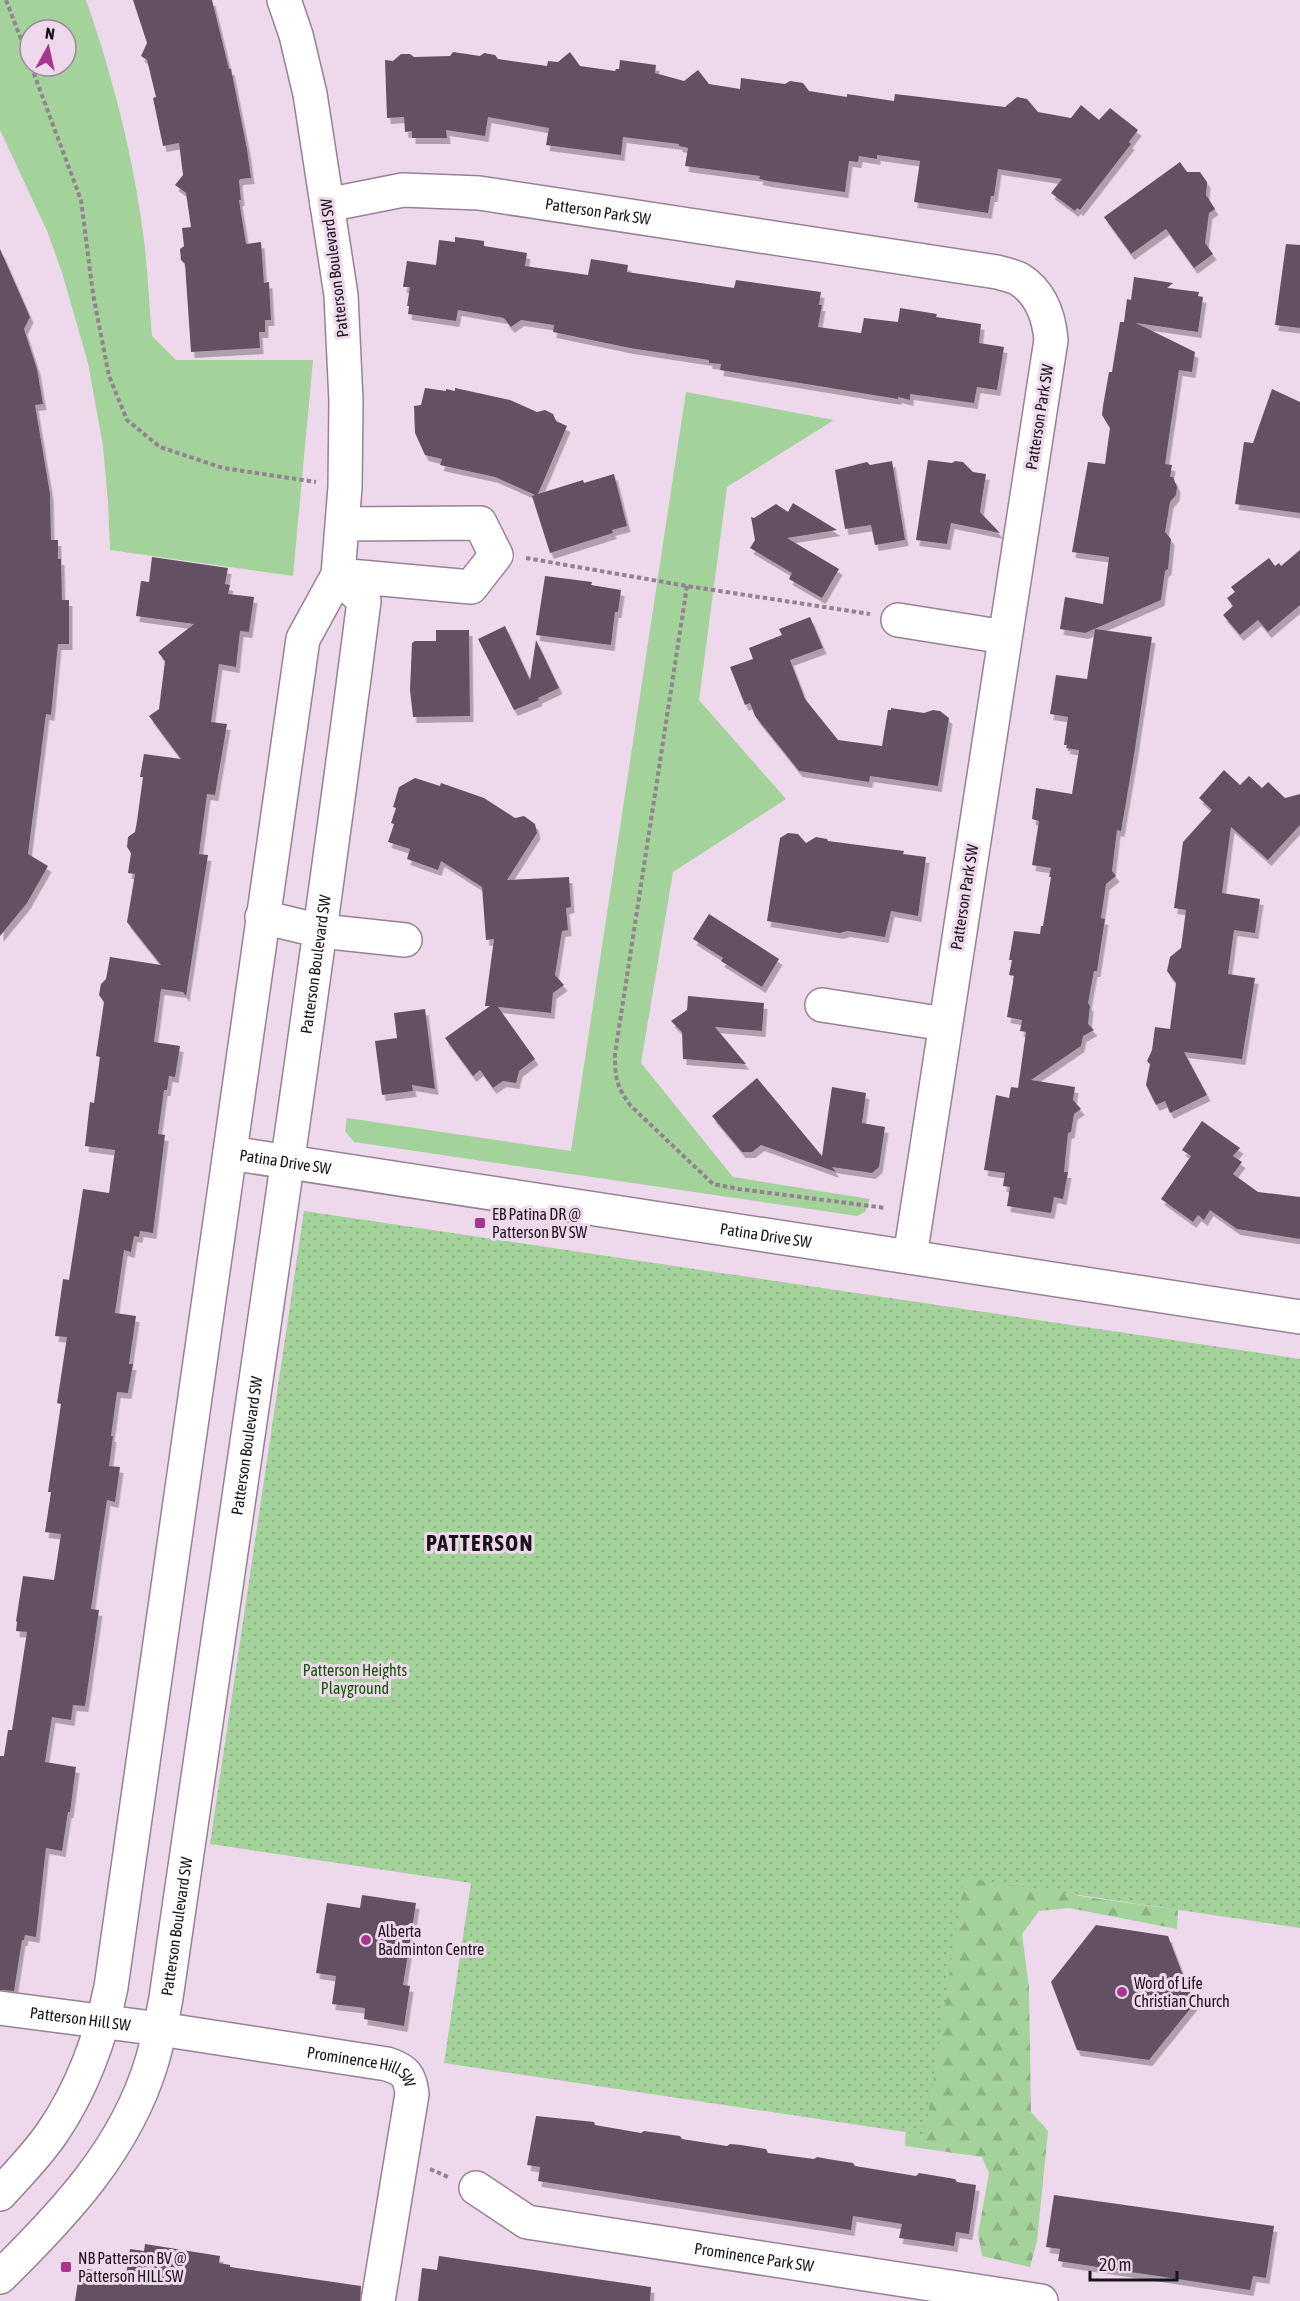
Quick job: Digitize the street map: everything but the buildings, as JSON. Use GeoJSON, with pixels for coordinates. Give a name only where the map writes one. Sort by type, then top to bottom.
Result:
{"type":"FeatureCollection","features":[{"type":"Feature","properties":{"kind":"street","name":"Patterson Boulevard SW"},"geometry":{"type":"LineString","coordinates":[[0,2194],[52,2133],[80,2083],[104,2022],[303,639],[338,576],[345,486],[346,401],[340,295],[310,94],[296,35],[284,0]]}},
{"type":"Feature","properties":{"kind":"street","name":"Patterson Park SW"},"geometry":{"type":"LineString","coordinates":[[327,205],[403,190],[480,193],[997,272],[1019,279],[1034,293],[1044,307],[1051,340],[910,1257]]}},
{"type":"Feature","properties":{"kind":"street"},"geometry":{"type":"LineString","coordinates":[[338,576],[471,587],[496,555],[480,523],[343,524]]}},
{"type":"Feature","properties":{"kind":"street","name":"Patterson Boulevard SW"},"geometry":{"type":"LineString","coordinates":[[0,2277],[54,2223],[89,2183],[137,2100],[152,2062],[160,2029],[321,931],[364,602],[338,576]]}},
{"type":"Feature","properties":{"kind":"street"},"geometry":{"type":"LineString","coordinates":[[897,620],[1005,637]]}},
{"type":"Feature","properties":{"kind":"street"},"geometry":{"type":"LineString","coordinates":[[262,917],[321,931],[405,940]]}},
{"type":"Feature","properties":{"kind":"street"},"geometry":{"type":"LineString","coordinates":[[822,1005],[945,1024]]}},
{"type":"Feature","properties":{"kind":"street","name":"Patina Drive SW"},"geometry":{"type":"LineString","coordinates":[[230,1153],[1300,1317]]}},
{"type":"Feature","properties":{"kind":"street","name":"Patterson Hill SW"},"geometry":{"type":"LineString","coordinates":[[0,2008],[160,2029]]}},
{"type":"Feature","properties":{"kind":"street","name":"Prominence Hill SW"},"geometry":{"type":"LineString","coordinates":[[160,2029],[387,2064],[401,2068],[411,2079],[412,2094],[378,2301]]}},
{"type":"Feature","properties":{"kind":"street","name":"Prominence Park SW"},"geometry":{"type":"LineString","coordinates":[[476,2188],[527,2222],[1041,2301]]}},
{"type":"Feature","properties":{"kind":"path"},"geometry":{"type":"LineString","coordinates":[[6,0],[18,32]]}},
{"type":"Feature","properties":{"kind":"path"},"geometry":{"type":"LineString","coordinates":[[35,78],[81,200],[93,294],[109,376],[127,420],[160,447],[223,468],[345,486]]}},
{"type":"Feature","properties":{"kind":"path"},"geometry":{"type":"LineString","coordinates":[[496,555],[515,556],[687,586],[848,609],[897,620]]}},
{"type":"Feature","properties":{"kind":"path"},"geometry":{"type":"LineString","coordinates":[[687,586],[615,1054],[615,1079],[620,1092],[631,1106],[713,1184],[917,1213]]}},
{"type":"Feature","properties":{"kind":"path"},"geometry":{"type":"LineString","coordinates":[[401,2157],[476,2188]]}},
{"type":"Feature","properties":{"kind":"green space"},"geometry":{"type":"Polygon","coordinates":[[[0,0],[86,0],[114,88],[135,179],[145,252],[152,336],[176,360],[313,360],[293,576],[110,550],[103,446],[88,363],[48,233],[0,130],[0,0]]]}},
{"type":"Feature","properties":{"kind":"green space"},"geometry":{"type":"Polygon","coordinates":[[[686,392],[834,420],[727,487],[699,700],[786,799],[673,872],[641,1063],[733,1177],[870,1199],[865,1212],[857,1216],[354,1142],[345,1131],[347,1118],[571,1151],[686,392]]]}},
{"type":"Feature","properties":{"kind":"green space","name":"Patterson Heights Playground"},"geometry":{"type":"Polygon","coordinates":[[[304,1211],[1300,1359],[1300,1928],[964,1878],[925,2135],[444,2063],[471,1883],[210,1844],[304,1211]]]}},
{"type":"Feature","properties":{"kind":"green space"},"geometry":{"type":"Polygon","coordinates":[[[920,1861],[1020,1869],[1079,1896],[1178,1910],[1177,1929],[1069,1908],[1039,1911],[1022,1934],[1029,1988],[1031,2112],[1048,2131],[1037,2241],[1030,2267],[982,2256],[978,2234],[989,2173],[982,2157],[905,2146],[920,1861]]]}},
{"type":"Feature","properties":{"kind":"place","name":"EB Patina DR @ Patterson BV SW"},"geometry":{"type":"Point","coordinates":[480,1223]}},
{"type":"Feature","properties":{"kind":"place","name":"Alberta Badminton Centre"},"geometry":{"type":"Point","coordinates":[366,1940]}},
{"type":"Feature","properties":{"kind":"place","name":"Word of Life Christian Church"},"geometry":{"type":"Point","coordinates":[1122,1992]}},
{"type":"Feature","properties":{"kind":"place","name":"NB Patterson BV @ Patterson HILL SW"},"geometry":{"type":"Point","coordinates":[66,2267]}},
{"type":"Feature","properties":{"kind":"district","name":"PATTERSON"},"geometry":{"type":"Point","coordinates":[480,1543]}}]}
